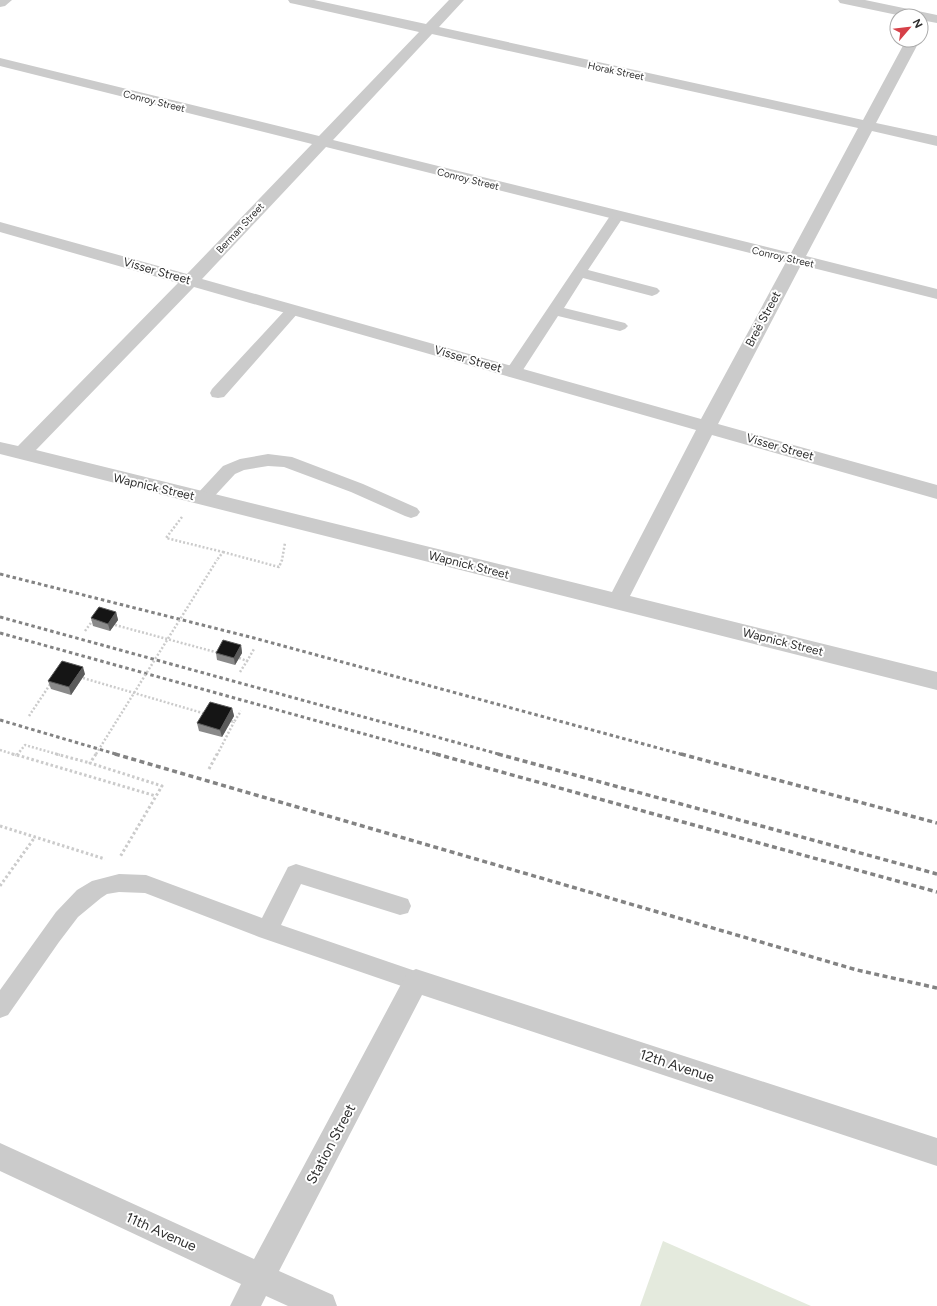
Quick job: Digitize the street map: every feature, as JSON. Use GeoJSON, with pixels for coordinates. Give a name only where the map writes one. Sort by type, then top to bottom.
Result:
{"type":"FeatureCollection","features":[{"type":"Feature","properties":{"kind":"street"},"geometry":{"type":"LineString","coordinates":[[0,3],[4,0]]}},
{"type":"Feature","properties":{"kind":"street","name":"Horak Street"},"geometry":{"type":"LineString","coordinates":[[295,0],[937,142]]}},
{"type":"Feature","properties":{"kind":"street","name":"Berman Street"},"geometry":{"type":"LineString","coordinates":[[21,454],[190,281],[320,142],[457,0]]}},
{"type":"Feature","properties":{"kind":"street"},"geometry":{"type":"LineString","coordinates":[[845,0],[889,9]]}},
{"type":"Feature","properties":{"kind":"street","name":"Breë Street"},"geometry":{"type":"LineString","coordinates":[[618,600],[707,426],[910,48]]}},
{"type":"Feature","properties":{"kind":"street","name":"Conroy Street"},"geometry":{"type":"LineString","coordinates":[[0,62],[937,294]]}},
{"type":"Feature","properties":{"kind":"street","name":"Visser Street"},"geometry":{"type":"LineString","coordinates":[[0,227],[937,492]]}},
{"type":"Feature","properties":{"kind":"street","name":"Wapnick Street"},"geometry":{"type":"LineString","coordinates":[[0,448],[455,562],[618,600],[937,681]]}},
{"type":"Feature","properties":{"kind":"street","name":"12th Avenue"},"geometry":{"type":"LineString","coordinates":[[416,981],[937,1152]]}},
{"type":"Feature","properties":{"kind":"street","name":"Station Street"},"geometry":{"type":"LineString","coordinates":[[246,1306],[416,981]]}},
{"type":"Feature","properties":{"kind":"street","name":"11th Avenue"},"geometry":{"type":"LineString","coordinates":[[0,1157],[322,1306]]}},
{"type":"Feature","properties":{"kind":"lane"},"geometry":{"type":"LineString","coordinates":[[513,372],[617,216]]}},
{"type":"Feature","properties":{"kind":"lane"},"geometry":{"type":"LineString","coordinates":[[579,272],[652,292]]}},
{"type":"Feature","properties":{"kind":"lane"},"geometry":{"type":"LineString","coordinates":[[218,393],[293,310]]}},
{"type":"Feature","properties":{"kind":"lane"},"geometry":{"type":"LineString","coordinates":[[554,310],[620,326]]}},
{"type":"Feature","properties":{"kind":"lane"},"geometry":{"type":"LineString","coordinates":[[203,498],[229,470],[240,465],[268,460],[286,461],[357,488],[411,512]]}},
{"type":"Feature","properties":{"kind":"lane"},"geometry":{"type":"LineString","coordinates":[[267,930],[296,873],[400,906]]}},
{"type":"Feature","properties":{"kind":"lane"},"geometry":{"type":"LineString","coordinates":[[0,1008],[59,924],[80,901],[94,890],[125,882],[146,884],[267,930],[416,981]]}},
{"type":"Feature","properties":{"kind":"path"},"geometry":{"type":"LineString","coordinates":[[183,516],[166,538],[279,567],[286,542]]}},
{"type":"Feature","properties":{"kind":"path"},"geometry":{"type":"LineString","coordinates":[[90,763],[222,552]]}},
{"type":"Feature","properties":{"kind":"path"},"geometry":{"type":"LineString","coordinates":[[85,631],[94,619],[98,620]]}},
{"type":"Feature","properties":{"kind":"path"},"geometry":{"type":"LineString","coordinates":[[115,625],[221,653]]}},
{"type":"Feature","properties":{"kind":"path"},"geometry":{"type":"LineString","coordinates":[[240,672],[254,649]]}},
{"type":"Feature","properties":{"kind":"path"},"geometry":{"type":"LineString","coordinates":[[239,658],[247,661]]}},
{"type":"Feature","properties":{"kind":"path"},"geometry":{"type":"LineString","coordinates":[[29,716],[54,677]]}},
{"type":"Feature","properties":{"kind":"path"},"geometry":{"type":"LineString","coordinates":[[83,678],[208,714]]}},
{"type":"Feature","properties":{"kind":"path"},"geometry":{"type":"LineString","coordinates":[[209,769],[241,711]]}},
{"type":"Feature","properties":{"kind":"path"},"geometry":{"type":"LineString","coordinates":[[17,755],[25,745],[90,763],[162,786],[117,863]]}},
{"type":"Feature","properties":{"kind":"path"},"geometry":{"type":"LineString","coordinates":[[0,750],[156,796]]}},
{"type":"Feature","properties":{"kind":"path"},"geometry":{"type":"LineString","coordinates":[[0,826],[110,861]]}},
{"type":"Feature","properties":{"kind":"path"},"geometry":{"type":"LineString","coordinates":[[0,886],[35,837]]}},
{"type":"Feature","properties":{"kind":"shaded area"},"geometry":{"type":"Polygon","coordinates":[[[663,1241],[811,1306],[640,1306],[663,1241]]]}},
{"type":"Feature","properties":{"kind":"building"},"geometry":{"type":"Polygon","coordinates":[[[99,607],[116,612],[108,624],[91,618],[99,607]]]}},
{"type":"Feature","properties":{"kind":"building"},"geometry":{"type":"Polygon","coordinates":[[[223,640],[241,645],[234,658],[216,653],[223,640]]]}},
{"type":"Feature","properties":{"kind":"building"},"geometry":{"type":"Polygon","coordinates":[[[62,661],[83,667],[69,687],[48,681],[62,661]]]}},
{"type":"Feature","properties":{"kind":"building"},"geometry":{"type":"Polygon","coordinates":[[[210,702],[232,708],[220,730],[197,723],[210,702]]]}},
{"type":"Feature","properties":{"kind":"railway"},"geometry":{"type":"LineString","coordinates":[[0,574],[254,638],[684,755]]}},
{"type":"Feature","properties":{"kind":"railway"},"geometry":{"type":"LineString","coordinates":[[0,617],[502,755]]}},
{"type":"Feature","properties":{"kind":"railway"},"geometry":{"type":"LineString","coordinates":[[0,633],[440,755]]}},
{"type":"Feature","properties":{"kind":"railway"},"geometry":{"type":"LineString","coordinates":[[0,720],[119,755]]}},
{"type":"Feature","properties":{"kind":"railway"},"geometry":{"type":"LineString","coordinates":[[115,754],[857,970],[937,988]]}},
{"type":"Feature","properties":{"kind":"railway"},"geometry":{"type":"LineString","coordinates":[[436,754],[937,892]]}},
{"type":"Feature","properties":{"kind":"railway"},"geometry":{"type":"LineString","coordinates":[[498,754],[937,874]]}},
{"type":"Feature","properties":{"kind":"railway"},"geometry":{"type":"LineString","coordinates":[[681,754],[937,823]]}}]}
